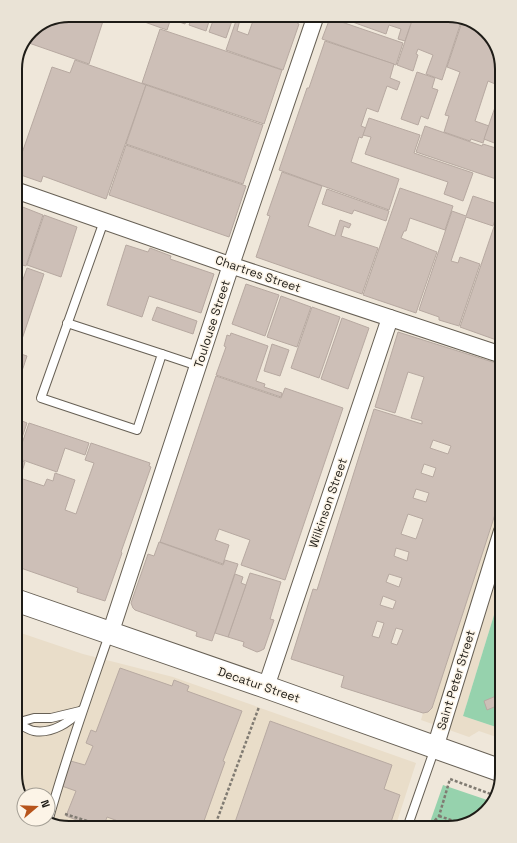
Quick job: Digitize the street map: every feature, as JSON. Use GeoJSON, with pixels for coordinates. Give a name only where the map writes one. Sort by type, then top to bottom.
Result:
{"type":"FeatureCollection","features":[{"type":"Feature","properties":{"kind":"street","name":"Toulouse Street"},"geometry":{"type":"LineString","coordinates":[[110,634],[231,265],[314,22]]}},
{"type":"Feature","properties":{"kind":"street","name":"Chartres Street"},"geometry":{"type":"LineString","coordinates":[[22,192],[231,265],[495,353]]}},
{"type":"Feature","properties":{"kind":"street","name":"Wilkinson Street"},"geometry":{"type":"LineString","coordinates":[[266,687],[390,318]]}},
{"type":"Feature","properties":{"kind":"street","name":"Saint Peter Street"},"geometry":{"type":"LineString","coordinates":[[435,748],[495,569]]}},
{"type":"Feature","properties":{"kind":"street","name":"Decatur Street"},"geometry":{"type":"LineString","coordinates":[[22,603],[495,769]]}},
{"type":"Feature","properties":{"kind":"lane"},"geometry":{"type":"LineString","coordinates":[[104,221],[41,398],[137,430],[162,354]]}},
{"type":"Feature","properties":{"kind":"lane"},"geometry":{"type":"LineString","coordinates":[[68,323],[198,366]]}},
{"type":"Feature","properties":{"kind":"lane"},"geometry":{"type":"LineString","coordinates":[[56,794],[83,710],[110,634]]}},
{"type":"Feature","properties":{"kind":"lane"},"geometry":{"type":"LineString","coordinates":[[22,721],[34,718],[51,718],[83,710]]}},
{"type":"Feature","properties":{"kind":"lane"},"geometry":{"type":"LineString","coordinates":[[22,726],[33,731],[51,730],[67,723],[83,710]]}},
{"type":"Feature","properties":{"kind":"lane","name":"Saint Peter Street"},"geometry":{"type":"LineString","coordinates":[[409,821],[435,748]]}},
{"type":"Feature","properties":{"kind":"path"},"geometry":{"type":"LineString","coordinates":[[217,821],[266,687]]}},
{"type":"Feature","properties":{"kind":"path"},"geometry":{"type":"LineString","coordinates":[[434,821],[439,816],[450,780],[490,794]]}},
{"type":"Feature","properties":{"kind":"path"},"geometry":{"type":"LineString","coordinates":[[56,812],[87,821]]}},
{"type":"Feature","properties":{"kind":"path"},"geometry":{"type":"LineString","coordinates":[[439,816],[454,821]]}},
{"type":"Feature","properties":{"kind":"shaded area"},"geometry":{"type":"Polygon","coordinates":[[[495,514],[495,612],[463,716],[495,727],[495,737],[479,731],[469,737],[421,720],[423,713],[428,712],[432,708],[495,514]]]}},
{"type":"Feature","properties":{"kind":"shaded area"},"geometry":{"type":"Polygon","coordinates":[[[22,633],[83,654],[173,677],[416,763],[397,821],[60,820],[56,819],[56,787],[24,787],[23,783],[22,633]]]}},
{"type":"Feature","properties":{"kind":"green space"},"geometry":{"type":"Polygon","coordinates":[[[495,612],[495,727],[463,716],[495,612]]]}},
{"type":"Feature","properties":{"kind":"green space"},"geometry":{"type":"Polygon","coordinates":[[[443,785],[487,800],[481,807],[469,816],[454,821],[430,821],[443,785]]]}},
{"type":"Feature","properties":{"kind":"building"},"geometry":{"type":"Polygon","coordinates":[[[103,22],[89,64],[30,43],[43,30],[60,23],[103,22]]]}},
{"type":"Feature","properties":{"kind":"building"},"geometry":{"type":"Polygon","coordinates":[[[145,22],[170,22],[167,30],[145,22]]]}},
{"type":"Feature","properties":{"kind":"building"},"geometry":{"type":"Polygon","coordinates":[[[190,22],[209,22],[206,31],[189,25],[190,22]]]}},
{"type":"Feature","properties":{"kind":"building"},"geometry":{"type":"Polygon","coordinates":[[[213,22],[232,22],[226,38],[209,32],[213,22]]]}},
{"type":"Feature","properties":{"kind":"building"},"geometry":{"type":"Polygon","coordinates":[[[236,22],[239,22],[237,31],[248,35],[253,22],[297,22],[299,24],[283,70],[226,50],[236,22]]]}},
{"type":"Feature","properties":{"kind":"building"},"geometry":{"type":"Polygon","coordinates":[[[328,22],[342,22],[403,43],[396,65],[322,39],[328,22]]]}},
{"type":"Feature","properties":{"kind":"building"},"geometry":{"type":"Polygon","coordinates":[[[353,22],[412,22],[405,41],[398,39],[401,29],[389,25],[386,34],[353,22]]]}},
{"type":"Feature","properties":{"kind":"building"},"geometry":{"type":"Polygon","coordinates":[[[412,22],[451,22],[460,24],[442,80],[426,74],[433,55],[418,49],[416,54],[418,55],[413,71],[397,65],[412,22]]]}},
{"type":"Feature","properties":{"kind":"building"},"geometry":{"type":"Polygon","coordinates":[[[461,24],[469,27],[479,34],[490,48],[494,60],[495,84],[488,81],[475,121],[489,126],[483,143],[471,139],[470,141],[444,132],[449,116],[445,115],[460,72],[447,67],[461,24]]]}},
{"type":"Feature","properties":{"kind":"building"},"geometry":{"type":"Polygon","coordinates":[[[160,29],[282,70],[264,124],[142,83],[160,29]]]}},
{"type":"Feature","properties":{"kind":"building"},"geometry":{"type":"Polygon","coordinates":[[[325,41],[394,64],[390,78],[400,82],[397,90],[387,86],[378,112],[367,108],[361,126],[366,128],[362,138],[359,137],[351,162],[399,179],[389,210],[279,170],[325,41]]]}},
{"type":"Feature","properties":{"kind":"building"},"geometry":{"type":"Polygon","coordinates":[[[75,60],[146,85],[106,199],[43,176],[41,182],[22,175],[22,153],[52,67],[70,73],[75,60]]]}},
{"type":"Feature","properties":{"kind":"building"},"geometry":{"type":"Polygon","coordinates":[[[417,72],[435,78],[432,88],[438,90],[428,119],[421,116],[418,125],[401,119],[417,72]]]}},
{"type":"Feature","properties":{"kind":"building"},"geometry":{"type":"Polygon","coordinates":[[[146,85],[263,125],[243,184],[126,144],[146,85]]]}},
{"type":"Feature","properties":{"kind":"building"},"geometry":{"type":"Polygon","coordinates":[[[495,107],[495,143],[484,139],[495,107]]]}},
{"type":"Feature","properties":{"kind":"building"},"geometry":{"type":"Polygon","coordinates":[[[369,118],[420,135],[414,153],[473,173],[463,201],[444,194],[448,182],[365,154],[371,137],[363,135],[369,118]]]}},
{"type":"Feature","properties":{"kind":"building"},"geometry":{"type":"Polygon","coordinates":[[[425,126],[482,146],[483,144],[495,148],[495,179],[416,152],[425,126]]]}},
{"type":"Feature","properties":{"kind":"building"},"geometry":{"type":"Polygon","coordinates":[[[126,145],[246,186],[229,237],[109,195],[126,145]]]}},
{"type":"Feature","properties":{"kind":"building"},"geometry":{"type":"Polygon","coordinates":[[[282,172],[322,186],[308,226],[335,236],[340,220],[351,224],[349,228],[344,226],[341,236],[378,248],[362,294],[256,257],[270,216],[267,215],[282,172]]]}},
{"type":"Feature","properties":{"kind":"building"},"geometry":{"type":"Polygon","coordinates":[[[400,188],[453,206],[445,230],[410,218],[406,231],[404,231],[401,238],[437,252],[416,313],[363,295],[400,188]]]}},
{"type":"Feature","properties":{"kind":"building"},"geometry":{"type":"Polygon","coordinates":[[[327,189],[389,211],[386,221],[354,210],[352,214],[322,204],[327,189]]]}},
{"type":"Feature","properties":{"kind":"building"},"geometry":{"type":"Polygon","coordinates":[[[473,196],[495,203],[495,220],[493,226],[466,217],[451,261],[458,263],[460,257],[480,264],[459,326],[439,320],[439,317],[419,310],[452,211],[466,216],[473,196]]]}},
{"type":"Feature","properties":{"kind":"building"},"geometry":{"type":"Polygon","coordinates":[[[22,207],[43,215],[26,266],[22,265],[22,207]]]}},
{"type":"Feature","properties":{"kind":"building"},"geometry":{"type":"Polygon","coordinates":[[[44,215],[77,227],[61,277],[27,265],[44,215]]]}},
{"type":"Feature","properties":{"kind":"building"},"geometry":{"type":"Polygon","coordinates":[[[495,224],[495,340],[460,327],[495,224]]]}},
{"type":"Feature","properties":{"kind":"building"},"geometry":{"type":"Polygon","coordinates":[[[126,245],[148,252],[150,248],[171,256],[170,259],[214,274],[201,313],[149,296],[142,317],[107,305],[126,245]]]}},
{"type":"Feature","properties":{"kind":"building"},"geometry":{"type":"Polygon","coordinates":[[[27,268],[44,274],[22,339],[22,282],[27,268]]]}},
{"type":"Feature","properties":{"kind":"building"},"geometry":{"type":"Polygon","coordinates":[[[246,284],[279,295],[265,336],[232,324],[246,284]]]}},
{"type":"Feature","properties":{"kind":"building"},"geometry":{"type":"Polygon","coordinates":[[[281,296],[311,307],[297,347],[267,337],[281,296]]]}},
{"type":"Feature","properties":{"kind":"building"},"geometry":{"type":"Polygon","coordinates":[[[157,307],[197,321],[193,334],[152,320],[157,307]]]}},
{"type":"Feature","properties":{"kind":"building"},"geometry":{"type":"Polygon","coordinates":[[[312,307],[340,317],[319,378],[291,368],[312,307]]]}},
{"type":"Feature","properties":{"kind":"building"},"geometry":{"type":"Polygon","coordinates":[[[342,318],[369,328],[348,389],[321,379],[342,318]]]}},
{"type":"Feature","properties":{"kind":"building"},"geometry":{"type":"Polygon","coordinates":[[[398,332],[495,363],[495,514],[432,708],[428,712],[423,713],[341,687],[344,676],[291,659],[313,589],[317,590],[374,409],[422,424],[422,421],[411,418],[424,377],[408,372],[395,413],[375,407],[398,332]],[[433,440],[430,448],[448,454],[451,446],[433,440]],[[424,464],[421,473],[433,477],[436,468],[424,464]],[[416,489],[413,498],[426,502],[429,493],[416,489]],[[408,514],[401,534],[416,539],[423,519],[408,514]],[[396,548],[394,556],[407,561],[409,552],[396,548]],[[389,574],[386,582],[399,587],[402,578],[389,574]],[[383,596],[380,605],[393,609],[396,601],[383,596]],[[377,621],[372,636],[379,638],[384,623],[377,621]],[[396,628],[391,643],[397,645],[403,630],[396,628]]]}},
{"type":"Feature","properties":{"kind":"building"},"geometry":{"type":"Polygon","coordinates":[[[231,333],[268,346],[256,381],[265,384],[264,387],[282,393],[281,397],[216,375],[226,347],[224,346],[227,335],[230,336],[231,333]]]}},
{"type":"Feature","properties":{"kind":"building"},"geometry":{"type":"Polygon","coordinates":[[[272,344],[289,350],[280,376],[264,371],[272,344]]]}},
{"type":"Feature","properties":{"kind":"building"},"geometry":{"type":"Polygon","coordinates":[[[22,354],[27,356],[22,371],[22,354]]]}},
{"type":"Feature","properties":{"kind":"building"},"geometry":{"type":"Polygon","coordinates":[[[216,376],[281,398],[285,388],[343,408],[285,580],[241,565],[250,540],[219,529],[215,540],[229,545],[223,564],[160,542],[216,376]]]}},
{"type":"Feature","properties":{"kind":"building"},"geometry":{"type":"Polygon","coordinates":[[[22,421],[27,423],[22,438],[22,421]]]}},
{"type":"Feature","properties":{"kind":"building"},"geometry":{"type":"Polygon","coordinates":[[[29,423],[89,443],[85,455],[65,448],[57,472],[22,460],[22,443],[29,423]]]}},
{"type":"Feature","properties":{"kind":"building"},"geometry":{"type":"Polygon","coordinates":[[[91,443],[150,463],[149,466],[151,467],[105,601],[77,592],[78,588],[22,568],[22,479],[44,486],[47,479],[53,481],[55,473],[75,480],[65,510],[76,514],[94,463],[85,460],[91,443]]]}},
{"type":"Feature","properties":{"kind":"building"},"geometry":{"type":"Polygon","coordinates":[[[22,461],[25,462],[22,472],[22,461]]]}},
{"type":"Feature","properties":{"kind":"building"},"geometry":{"type":"Polygon","coordinates":[[[159,542],[223,565],[225,560],[238,564],[212,641],[196,636],[197,632],[133,608],[131,603],[148,554],[154,556],[159,542]]]}},
{"type":"Feature","properties":{"kind":"building"},"geometry":{"type":"Polygon","coordinates":[[[250,573],[281,582],[270,619],[274,620],[264,649],[257,652],[243,646],[244,642],[228,637],[250,573]]]}},
{"type":"Feature","properties":{"kind":"building"},"geometry":{"type":"Polygon","coordinates":[[[235,574],[243,577],[241,583],[246,585],[228,637],[215,633],[235,574]]]}},
{"type":"Feature","properties":{"kind":"building"},"geometry":{"type":"Polygon","coordinates":[[[120,668],[172,686],[174,680],[189,686],[187,691],[242,711],[223,761],[225,762],[204,821],[118,821],[107,817],[106,821],[79,821],[66,816],[76,791],[59,785],[67,760],[85,765],[93,746],[86,743],[91,730],[96,732],[120,668]]]}},
{"type":"Feature","properties":{"kind":"building"},"geometry":{"type":"Polygon","coordinates":[[[495,696],[495,707],[487,710],[484,701],[495,696]]]}},
{"type":"Feature","properties":{"kind":"building"},"geometry":{"type":"Polygon","coordinates":[[[270,721],[392,765],[384,789],[400,795],[391,821],[235,821],[270,721]]]}}]}
